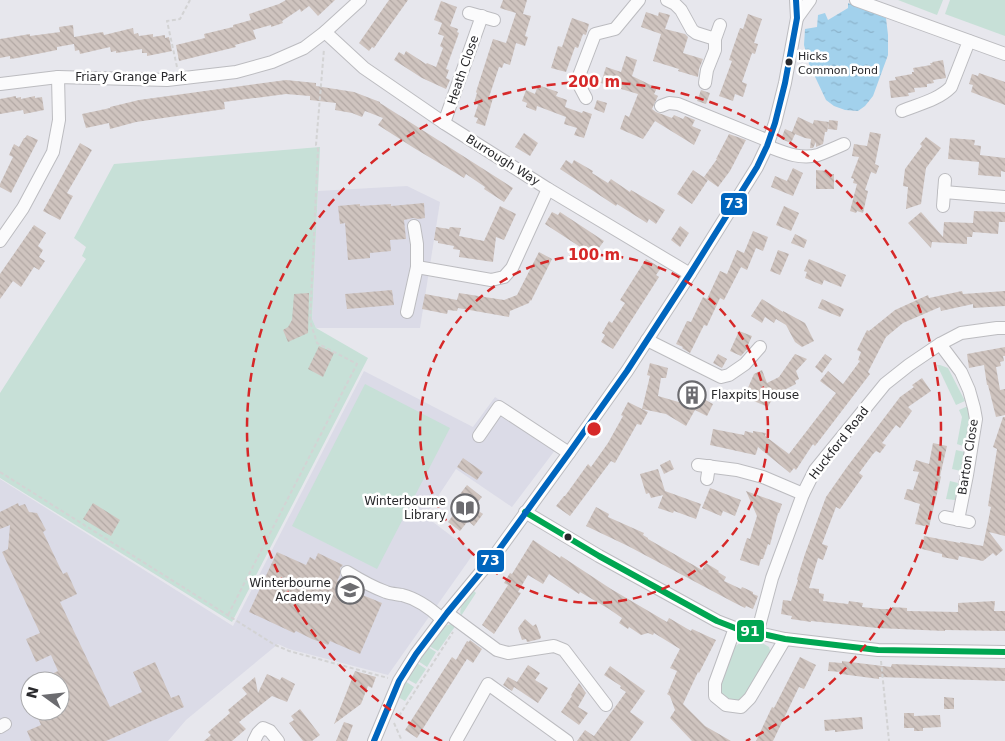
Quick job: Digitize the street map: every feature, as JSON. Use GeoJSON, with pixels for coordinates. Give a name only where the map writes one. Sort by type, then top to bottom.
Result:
{"type":"FeatureCollection","features":[{"type":"Feature","properties":{"kind":"street","name":"Friary Grange Park"},"geometry":{"type":"LineString","coordinates":[[0,84],[58,78],[167,80],[236,72],[272,62],[304,48],[325,32],[360,0]]}},
{"type":"Feature","properties":{"kind":"street"},"geometry":{"type":"LineString","coordinates":[[586,98],[577,81],[595,34],[615,29],[638,0]]}},
{"type":"Feature","properties":{"kind":"street"},"geometry":{"type":"LineString","coordinates":[[667,0],[681,10],[692,30],[716,40]]}},
{"type":"Feature","properties":{"kind":"street"},"geometry":{"type":"LineString","coordinates":[[374,741],[399,681],[416,654],[495,555],[627,371],[757,167],[775,122],[785,83],[797,18],[796,0]]}},
{"type":"Feature","properties":{"kind":"street"},"geometry":{"type":"LineString","coordinates":[[797,18],[810,0]]}},
{"type":"Feature","properties":{"kind":"street"},"geometry":{"type":"LineString","coordinates":[[856,0],[1005,54]]}},
{"type":"Feature","properties":{"kind":"street","name":"Heath Close"},"geometry":{"type":"LineString","coordinates":[[444,123],[488,18],[469,13]]}},
{"type":"Feature","properties":{"kind":"street"},"geometry":{"type":"LineString","coordinates":[[705,83],[720,25]]}},
{"type":"Feature","properties":{"kind":"street","name":"Burrough Way"},"geometry":{"type":"LineString","coordinates":[[325,32],[364,68],[444,123],[548,189],[690,274]]}},
{"type":"Feature","properties":{"kind":"street"},"geometry":{"type":"LineString","coordinates":[[902,111],[936,97],[951,87],[968,41]]}},
{"type":"Feature","properties":{"kind":"street"},"geometry":{"type":"LineString","coordinates":[[0,241],[23,208],[53,152],[59,120],[58,78]]}},
{"type":"Feature","properties":{"kind":"street"},"geometry":{"type":"LineString","coordinates":[[661,106],[669,103],[678,104],[768,143],[785,153],[804,157],[817,156],[844,144]]}},
{"type":"Feature","properties":{"kind":"street"},"geometry":{"type":"LineString","coordinates":[[942,206],[944,186],[1005,197]]}},
{"type":"Feature","properties":{"kind":"street"},"geometry":{"type":"LineString","coordinates":[[422,268],[491,280],[504,277],[512,268],[548,189]]}},
{"type":"Feature","properties":{"kind":"street"},"geometry":{"type":"LineString","coordinates":[[407,312],[422,268],[414,226]]}},
{"type":"Feature","properties":{"kind":"street","name":"Huckford Road"},"geometry":{"type":"LineString","coordinates":[[757,634],[772,578],[803,494],[815,470],[885,384],[909,365],[940,344],[961,333],[1005,328]]}},
{"type":"Feature","properties":{"kind":"street"},"geometry":{"type":"LineString","coordinates":[[647,340],[721,377],[729,375],[745,364],[760,347]]}},
{"type":"Feature","properties":{"kind":"street","name":"Barton Close"},"geometry":{"type":"LineString","coordinates":[[940,344],[962,372],[969,390],[976,419],[967,475],[957,520]]}},
{"type":"Feature","properties":{"kind":"street"},"geometry":{"type":"LineString","coordinates":[[479,436],[499,407],[569,453]]}},
{"type":"Feature","properties":{"kind":"street"},"geometry":{"type":"LineString","coordinates":[[705,470],[737,470],[764,477],[803,494]]}},
{"type":"Feature","properties":{"kind":"street"},"geometry":{"type":"LineString","coordinates":[[525,512],[599,556],[717,621],[735,628],[785,640],[880,650],[1005,652]]}},
{"type":"Feature","properties":{"kind":"street"},"geometry":{"type":"LineString","coordinates":[[347,572],[368,585],[420,602],[460,622],[497,650],[508,653],[554,646],[564,650],[606,705]]}},
{"type":"Feature","properties":{"kind":"street"},"geometry":{"type":"LineString","coordinates":[[735,628],[715,683],[715,696],[726,705],[741,707],[750,698],[785,640]]}},
{"type":"Feature","properties":{"kind":"street"},"geometry":{"type":"LineString","coordinates":[[456,741],[488,684],[567,741]]}},
{"type":"Feature","properties":{"kind":"street"},"geometry":{"type":"LineString","coordinates":[[254,741],[263,728],[270,731],[278,741]]}},
{"type":"Feature","properties":{"kind":"path"},"geometry":{"type":"LineString","coordinates":[[179,78],[167,21],[180,19],[190,0]]}},
{"type":"Feature","properties":{"kind":"path"},"geometry":{"type":"LineString","coordinates":[[228,615],[357,364],[318,343],[310,321],[318,149],[316,145],[325,32]]}},
{"type":"Feature","properties":{"kind":"path"},"geometry":{"type":"LineString","coordinates":[[0,472],[275,645],[289,651],[399,681]]}},
{"type":"Feature","properties":{"kind":"path"},"geometry":{"type":"LineString","coordinates":[[399,715],[460,622]]}},
{"type":"Feature","properties":{"kind":"path"},"geometry":{"type":"LineString","coordinates":[[880,650],[889,741]]}},
{"type":"Feature","properties":{"kind":"path"},"geometry":{"type":"LineString","coordinates":[[391,732],[394,723]]}},
{"type":"Feature","properties":{"kind":"shaded area"},"geometry":{"type":"Polygon","coordinates":[[[407,186],[440,202],[420,328],[316,328],[312,320],[318,191],[407,186]]]}},
{"type":"Feature","properties":{"kind":"shaded area","name":"Winterbourne Academy"},"geometry":{"type":"Polygon","coordinates":[[[364,371],[473,427],[495,397],[562,441],[512,507],[456,469],[425,516],[474,553],[388,675],[289,649],[278,644],[186,720],[168,741],[0,741],[0,479],[233,626],[364,371]]]}},
{"type":"Feature","properties":{"kind":"green space"},"geometry":{"type":"Polygon","coordinates":[[[898,0],[943,0],[937,15],[898,0]]]}},
{"type":"Feature","properties":{"kind":"green space"},"geometry":{"type":"Polygon","coordinates":[[[950,0],[1005,0],[1005,36],[945,14],[950,0]]]}},
{"type":"Feature","properties":{"kind":"green space"},"geometry":{"type":"Polygon","coordinates":[[[320,147],[312,319],[316,328],[368,358],[232,622],[0,478],[0,393],[86,259],[82,256],[86,247],[74,238],[114,164],[320,147]]]}},
{"type":"Feature","properties":{"kind":"green space"},"geometry":{"type":"Polygon","coordinates":[[[937,365],[948,368],[965,401],[956,405],[937,365]]]}},
{"type":"Feature","properties":{"kind":"green space"},"geometry":{"type":"Polygon","coordinates":[[[365,384],[450,428],[377,569],[292,526],[365,384]]]}},
{"type":"Feature","properties":{"kind":"green space"},"geometry":{"type":"Polygon","coordinates":[[[968,406],[972,420],[966,447],[957,444],[962,417],[959,410],[968,406]]]}},
{"type":"Feature","properties":{"kind":"green space"},"geometry":{"type":"Polygon","coordinates":[[[956,450],[965,452],[961,471],[952,469],[956,450]]]}},
{"type":"Feature","properties":{"kind":"green space"},"geometry":{"type":"Polygon","coordinates":[[[950,481],[958,483],[955,500],[946,499],[950,481]]]}},
{"type":"Feature","properties":{"kind":"green space"},"geometry":{"type":"Polygon","coordinates":[[[473,590],[476,593],[461,616],[462,605],[473,590]]]}},
{"type":"Feature","properties":{"kind":"green space"},"geometry":{"type":"Polygon","coordinates":[[[456,625],[438,651],[429,646],[444,626],[456,625]]]}},
{"type":"Feature","properties":{"kind":"green space"},"geometry":{"type":"Polygon","coordinates":[[[746,639],[761,642],[769,647],[771,654],[746,695],[739,701],[728,701],[720,693],[720,684],[734,647],[746,639]]]}},
{"type":"Feature","properties":{"kind":"green space"},"geometry":{"type":"Polygon","coordinates":[[[428,647],[436,652],[427,667],[418,661],[428,647]]]}},
{"type":"Feature","properties":{"kind":"green space"},"geometry":{"type":"Polygon","coordinates":[[[417,663],[426,669],[416,684],[407,679],[417,663]]]}},
{"type":"Feature","properties":{"kind":"green space"},"geometry":{"type":"Polygon","coordinates":[[[405,681],[414,687],[405,701],[398,697],[405,681]]]}},
{"type":"Feature","properties":{"kind":"water"},"geometry":{"type":"Polygon","coordinates":[[[848,3],[886,18],[888,35],[888,55],[873,96],[858,111],[845,110],[834,106],[826,100],[809,64],[804,45],[805,29],[817,27],[818,15],[825,13],[828,20],[848,8],[848,3]]]}},
{"type":"Feature","properties":{"kind":"building"},"geometry":{"type":"Polygon","coordinates":[[[286,0],[335,0],[318,16],[309,6],[301,12],[300,9],[282,21],[283,23],[253,30],[256,39],[235,45],[236,47],[179,61],[176,45],[205,38],[204,34],[233,27],[233,25],[251,20],[249,14],[286,0]]]}},
{"type":"Feature","properties":{"kind":"building"},"geometry":{"type":"Polygon","coordinates":[[[389,0],[408,0],[374,48],[372,47],[369,51],[359,43],[389,0]]]}},
{"type":"Feature","properties":{"kind":"building"},"geometry":{"type":"Polygon","coordinates":[[[503,0],[527,0],[523,14],[531,16],[525,36],[528,37],[525,46],[516,43],[510,65],[504,63],[502,68],[499,67],[489,97],[493,98],[485,126],[476,123],[478,118],[474,117],[478,105],[474,103],[476,92],[493,39],[506,43],[516,13],[500,8],[503,0]]]}},
{"type":"Feature","properties":{"kind":"building"},"geometry":{"type":"Polygon","coordinates":[[[441,1],[457,7],[450,26],[458,29],[457,32],[459,33],[446,69],[449,70],[446,78],[450,80],[446,89],[422,78],[394,60],[399,52],[404,55],[406,51],[426,64],[436,67],[443,48],[440,46],[444,36],[438,34],[442,23],[434,20],[441,1]]]}},
{"type":"Feature","properties":{"kind":"building"},"geometry":{"type":"Polygon","coordinates":[[[646,12],[658,16],[659,12],[670,15],[665,29],[685,34],[688,37],[683,53],[703,59],[698,77],[653,61],[661,34],[641,27],[646,12]]]}},
{"type":"Feature","properties":{"kind":"building"},"geometry":{"type":"Polygon","coordinates":[[[748,14],[762,19],[754,43],[758,44],[755,54],[752,53],[742,82],[747,84],[743,97],[735,94],[733,101],[719,96],[732,61],[729,60],[740,28],[743,29],[748,14]]]}},
{"type":"Feature","properties":{"kind":"building"},"geometry":{"type":"Polygon","coordinates":[[[572,18],[589,24],[586,35],[583,34],[578,48],[575,47],[566,72],[551,68],[558,46],[562,47],[572,18]]]}},
{"type":"Feature","properties":{"kind":"building"},"geometry":{"type":"Polygon","coordinates":[[[73,25],[74,37],[103,32],[104,35],[133,28],[134,34],[138,33],[139,36],[153,34],[153,37],[165,35],[165,38],[169,37],[172,51],[147,56],[147,53],[142,53],[142,49],[116,53],[116,51],[111,52],[110,47],[80,54],[79,50],[75,51],[74,44],[57,47],[57,50],[17,58],[10,59],[10,56],[0,58],[0,39],[60,32],[59,27],[73,25]]]}},
{"type":"Feature","properties":{"kind":"building"},"geometry":{"type":"Polygon","coordinates":[[[626,56],[637,60],[632,76],[657,88],[654,94],[658,96],[652,109],[672,118],[674,115],[683,119],[685,116],[695,120],[692,126],[701,130],[694,145],[655,121],[643,139],[620,129],[625,115],[629,117],[638,94],[601,83],[606,67],[621,72],[626,56]]]}},
{"type":"Feature","properties":{"kind":"building"},"geometry":{"type":"Polygon","coordinates":[[[943,60],[946,78],[933,80],[934,83],[927,84],[927,87],[914,88],[915,92],[908,93],[909,96],[891,98],[889,81],[896,80],[895,77],[912,74],[914,72],[913,68],[931,65],[930,63],[932,62],[943,60]]]}},
{"type":"Feature","properties":{"kind":"building"},"geometry":{"type":"Polygon","coordinates":[[[979,73],[1005,82],[1005,105],[971,92],[973,85],[969,84],[972,74],[978,76],[979,73]]]}},
{"type":"Feature","properties":{"kind":"building"},"geometry":{"type":"Polygon","coordinates":[[[286,80],[316,83],[316,86],[354,92],[380,102],[513,188],[504,202],[466,174],[464,178],[378,125],[383,118],[365,111],[362,117],[335,110],[336,103],[310,100],[310,96],[286,94],[224,102],[225,109],[136,122],[110,129],[109,123],[86,128],[82,114],[139,100],[286,80]]]}},
{"type":"Feature","properties":{"kind":"building"},"geometry":{"type":"Polygon","coordinates":[[[538,85],[558,92],[556,96],[567,100],[565,107],[582,113],[583,111],[592,114],[584,138],[574,135],[577,128],[564,124],[566,117],[537,106],[536,111],[526,107],[527,103],[522,101],[526,90],[535,94],[538,85]]]}},
{"type":"Feature","properties":{"kind":"building"},"geometry":{"type":"Polygon","coordinates":[[[701,90],[710,93],[706,104],[697,101],[701,90]]]}},
{"type":"Feature","properties":{"kind":"building"},"geometry":{"type":"Polygon","coordinates":[[[16,96],[16,98],[21,97],[21,99],[35,96],[35,98],[42,97],[44,110],[24,114],[23,110],[0,114],[0,99],[16,96]]]}},
{"type":"Feature","properties":{"kind":"building"},"geometry":{"type":"Polygon","coordinates":[[[597,100],[607,103],[604,113],[594,109],[597,100]]]}},
{"type":"Feature","properties":{"kind":"building"},"geometry":{"type":"Polygon","coordinates":[[[798,117],[813,124],[814,120],[829,122],[823,144],[816,147],[816,142],[813,148],[810,148],[811,139],[795,134],[791,143],[781,139],[785,129],[792,132],[798,117]]]}},
{"type":"Feature","properties":{"kind":"building"},"geometry":{"type":"Polygon","coordinates":[[[829,120],[838,121],[837,130],[828,129],[829,120]]]}},
{"type":"Feature","properties":{"kind":"building"},"geometry":{"type":"Polygon","coordinates":[[[870,132],[881,134],[875,164],[879,166],[876,174],[871,172],[865,190],[868,191],[863,213],[857,211],[856,213],[850,211],[857,184],[853,183],[854,179],[851,178],[859,157],[852,156],[854,144],[867,146],[870,132]]]}},
{"type":"Feature","properties":{"kind":"building"},"geometry":{"type":"Polygon","coordinates":[[[524,133],[538,143],[530,156],[515,147],[524,133]]]}},
{"type":"Feature","properties":{"kind":"building"},"geometry":{"type":"Polygon","coordinates":[[[729,134],[746,140],[730,171],[718,187],[704,177],[717,159],[729,134]]]}},
{"type":"Feature","properties":{"kind":"building"},"geometry":{"type":"Polygon","coordinates":[[[27,135],[38,140],[11,193],[0,187],[0,184],[13,157],[9,155],[14,144],[19,147],[27,135]]]}},
{"type":"Feature","properties":{"kind":"building"},"geometry":{"type":"Polygon","coordinates":[[[926,137],[941,148],[926,168],[921,204],[906,209],[908,187],[903,186],[905,169],[922,146],[920,144],[926,137]]]}},
{"type":"Feature","properties":{"kind":"building"},"geometry":{"type":"Polygon","coordinates":[[[950,138],[975,140],[974,145],[981,146],[980,155],[1005,158],[1005,172],[1001,171],[1001,177],[978,175],[979,162],[948,159],[950,138]]]}},
{"type":"Feature","properties":{"kind":"building"},"geometry":{"type":"Polygon","coordinates":[[[80,143],[92,150],[67,193],[73,196],[60,220],[43,211],[80,143]]]}},
{"type":"Feature","properties":{"kind":"building"},"geometry":{"type":"Polygon","coordinates":[[[566,160],[572,164],[574,160],[593,171],[592,173],[608,183],[611,179],[630,192],[631,190],[665,210],[656,224],[649,219],[647,223],[617,204],[616,206],[560,169],[566,160]]]}},
{"type":"Feature","properties":{"kind":"building"},"geometry":{"type":"Polygon","coordinates":[[[793,168],[803,173],[793,196],[771,187],[775,176],[787,181],[793,168]]]}},
{"type":"Feature","properties":{"kind":"building"},"geometry":{"type":"Polygon","coordinates":[[[693,170],[708,180],[692,204],[677,194],[693,170]]]}},
{"type":"Feature","properties":{"kind":"building"},"geometry":{"type":"Polygon","coordinates":[[[816,170],[827,171],[827,174],[834,174],[834,189],[816,189],[816,170]]]}},
{"type":"Feature","properties":{"kind":"building"},"geometry":{"type":"Polygon","coordinates":[[[424,203],[425,218],[404,220],[406,239],[390,240],[391,251],[370,253],[370,258],[348,260],[345,223],[340,224],[338,206],[391,204],[391,206],[424,203]]]}},
{"type":"Feature","properties":{"kind":"building"},"geometry":{"type":"Polygon","coordinates":[[[500,206],[516,214],[504,240],[496,237],[493,262],[459,257],[460,250],[453,249],[454,246],[438,243],[438,241],[434,240],[436,227],[449,229],[450,227],[461,228],[459,236],[484,241],[500,206]]]}},
{"type":"Feature","properties":{"kind":"building"},"geometry":{"type":"Polygon","coordinates":[[[784,206],[799,213],[791,231],[776,225],[784,206]]]}},
{"type":"Feature","properties":{"kind":"building"},"geometry":{"type":"Polygon","coordinates":[[[974,211],[1005,212],[1005,222],[999,222],[998,234],[973,232],[972,237],[967,237],[967,244],[932,242],[931,248],[908,223],[921,212],[943,237],[944,222],[973,223],[974,211]]]}},
{"type":"Feature","properties":{"kind":"building"},"geometry":{"type":"Polygon","coordinates":[[[552,212],[558,215],[560,212],[604,241],[596,252],[593,250],[591,254],[545,224],[552,212]]]}},
{"type":"Feature","properties":{"kind":"building"},"geometry":{"type":"Polygon","coordinates":[[[34,225],[46,233],[38,246],[43,250],[39,257],[45,261],[39,270],[34,267],[21,287],[13,281],[0,299],[0,274],[34,225]]]}},
{"type":"Feature","properties":{"kind":"building"},"geometry":{"type":"Polygon","coordinates":[[[680,226],[689,233],[680,247],[671,240],[680,226]]]}},
{"type":"Feature","properties":{"kind":"building"},"geometry":{"type":"Polygon","coordinates":[[[753,231],[768,237],[763,251],[756,248],[747,270],[741,267],[724,300],[720,298],[707,326],[704,325],[690,353],[676,344],[687,321],[691,322],[703,297],[707,299],[720,271],[727,274],[737,250],[744,253],[753,231]]]}},
{"type":"Feature","properties":{"kind":"building"},"geometry":{"type":"Polygon","coordinates":[[[795,234],[807,240],[804,248],[791,243],[795,234]]]}},
{"type":"Feature","properties":{"kind":"building"},"geometry":{"type":"Polygon","coordinates":[[[778,250],[789,254],[780,275],[770,271],[778,250]]]}},
{"type":"Feature","properties":{"kind":"building"},"geometry":{"type":"Polygon","coordinates":[[[539,252],[552,259],[531,301],[510,311],[509,317],[458,308],[457,311],[448,310],[447,314],[422,309],[425,294],[457,300],[459,293],[504,300],[517,295],[539,252]]]}},
{"type":"Feature","properties":{"kind":"building"},"geometry":{"type":"Polygon","coordinates":[[[646,259],[661,268],[656,275],[659,277],[613,349],[601,342],[605,335],[602,333],[609,321],[612,323],[625,303],[620,300],[646,259]]]}},
{"type":"Feature","properties":{"kind":"building"},"geometry":{"type":"Polygon","coordinates":[[[809,259],[846,275],[841,287],[824,280],[822,285],[805,278],[807,272],[804,271],[809,259]]]}},
{"type":"Feature","properties":{"kind":"building"},"geometry":{"type":"Polygon","coordinates":[[[392,290],[394,305],[347,309],[345,294],[392,290]]]}},
{"type":"Feature","properties":{"kind":"building"},"geometry":{"type":"Polygon","coordinates":[[[962,291],[963,294],[1005,291],[1005,306],[973,308],[973,304],[941,311],[940,307],[903,323],[886,337],[868,372],[870,374],[815,446],[813,444],[796,470],[794,468],[790,473],[758,447],[755,455],[710,445],[713,429],[744,435],[745,431],[753,433],[753,431],[766,433],[765,436],[789,454],[836,393],[820,381],[828,371],[843,384],[860,361],[858,360],[861,352],[857,350],[867,330],[869,331],[895,310],[928,295],[929,298],[962,291]]]}},
{"type":"Feature","properties":{"kind":"building"},"geometry":{"type":"Polygon","coordinates":[[[309,293],[308,333],[288,342],[283,330],[288,327],[292,320],[294,294],[309,293]]]}},
{"type":"Feature","properties":{"kind":"building"},"geometry":{"type":"Polygon","coordinates":[[[762,299],[805,323],[814,341],[802,347],[795,342],[786,325],[776,319],[774,323],[765,317],[762,323],[751,316],[762,299]]]}},
{"type":"Feature","properties":{"kind":"building"},"geometry":{"type":"Polygon","coordinates":[[[822,299],[844,309],[840,317],[818,308],[822,299]]]}},
{"type":"Feature","properties":{"kind":"building"},"geometry":{"type":"Polygon","coordinates":[[[739,331],[752,336],[748,345],[750,346],[741,356],[730,351],[739,331]]]}},
{"type":"Feature","properties":{"kind":"building"},"geometry":{"type":"Polygon","coordinates":[[[319,346],[334,353],[323,377],[308,369],[319,346]]]}},
{"type":"Feature","properties":{"kind":"building"},"geometry":{"type":"Polygon","coordinates":[[[1005,347],[1004,361],[1000,362],[1001,366],[996,367],[1000,390],[1005,389],[1005,415],[996,417],[987,385],[984,365],[969,368],[967,354],[1005,347]]]}},
{"type":"Feature","properties":{"kind":"building"},"geometry":{"type":"Polygon","coordinates":[[[718,354],[727,359],[722,368],[713,363],[718,354]]]}},
{"type":"Feature","properties":{"kind":"building"},"geometry":{"type":"Polygon","coordinates":[[[795,354],[807,359],[796,371],[799,379],[795,381],[796,384],[774,395],[768,407],[744,397],[754,374],[762,370],[767,383],[779,377],[795,354]]]}},
{"type":"Feature","properties":{"kind":"building"},"geometry":{"type":"Polygon","coordinates":[[[825,354],[832,359],[822,373],[815,367],[825,354]]]}},
{"type":"Feature","properties":{"kind":"building","name":"Flaxpits House"},"geometry":{"type":"Polygon","coordinates":[[[650,363],[668,368],[666,378],[661,378],[658,396],[682,403],[689,388],[699,394],[698,396],[713,404],[707,416],[695,410],[686,426],[666,414],[642,409],[650,376],[647,375],[650,363]]]}},
{"type":"Feature","properties":{"kind":"building"},"geometry":{"type":"Polygon","coordinates":[[[922,378],[931,391],[908,407],[912,411],[900,428],[896,425],[882,443],[886,445],[880,453],[876,451],[859,473],[863,476],[840,509],[836,507],[822,544],[828,546],[823,560],[818,558],[809,588],[819,589],[819,593],[824,594],[823,601],[848,604],[849,601],[863,603],[862,607],[880,609],[892,609],[892,607],[907,608],[907,611],[958,612],[958,603],[995,601],[994,611],[1005,611],[1005,631],[877,628],[811,622],[791,619],[792,616],[781,614],[783,600],[791,601],[805,554],[826,497],[900,397],[914,387],[912,385],[922,378]]]}},
{"type":"Feature","properties":{"kind":"building"},"geometry":{"type":"Polygon","coordinates":[[[628,402],[648,412],[641,425],[637,424],[615,463],[611,461],[570,516],[556,506],[588,464],[591,467],[608,443],[623,416],[621,415],[628,402]]]}},
{"type":"Feature","properties":{"kind":"building"},"geometry":{"type":"Polygon","coordinates":[[[1003,417],[1005,417],[1005,536],[989,532],[1003,550],[996,556],[993,553],[983,561],[959,556],[958,560],[942,557],[942,554],[922,549],[924,536],[983,546],[991,507],[988,506],[997,449],[993,447],[1003,417]]]}},
{"type":"Feature","properties":{"kind":"building"},"geometry":{"type":"Polygon","coordinates":[[[933,443],[947,446],[929,527],[915,524],[920,504],[904,499],[907,489],[913,490],[919,472],[913,471],[916,460],[929,464],[933,443]]]}},
{"type":"Feature","properties":{"kind":"building"},"geometry":{"type":"Polygon","coordinates":[[[463,458],[483,472],[477,480],[457,467],[463,458]]]}},
{"type":"Feature","properties":{"kind":"building"},"geometry":{"type":"Polygon","coordinates":[[[670,460],[674,469],[664,474],[660,465],[670,460]]]}},
{"type":"Feature","properties":{"kind":"building"},"geometry":{"type":"Polygon","coordinates":[[[658,469],[665,491],[701,504],[696,519],[674,511],[673,513],[658,508],[663,495],[651,498],[649,493],[646,494],[640,474],[658,469]]]}},
{"type":"Feature","properties":{"kind":"building","name":"Winterbourne Library"},"geometry":{"type":"Polygon","coordinates":[[[467,485],[482,497],[477,503],[480,505],[477,510],[483,514],[474,526],[468,521],[460,531],[448,522],[456,511],[450,507],[467,485]]]}},
{"type":"Feature","properties":{"kind":"building"},"geometry":{"type":"Polygon","coordinates":[[[710,488],[741,500],[735,516],[723,511],[721,516],[702,508],[710,488]]]}},
{"type":"Feature","properties":{"kind":"building"},"geometry":{"type":"Polygon","coordinates":[[[746,491],[782,504],[770,545],[768,544],[759,566],[740,560],[747,538],[750,539],[757,516],[746,491]]]}},
{"type":"Feature","properties":{"kind":"building"},"geometry":{"type":"Polygon","coordinates":[[[18,503],[19,506],[25,504],[29,512],[37,513],[46,530],[43,532],[63,574],[67,572],[77,594],[60,602],[110,707],[142,692],[133,672],[155,662],[171,698],[179,695],[184,707],[106,741],[31,741],[27,731],[41,725],[39,721],[70,721],[70,671],[58,671],[51,655],[36,662],[26,639],[40,633],[2,552],[8,549],[10,525],[0,529],[0,512],[18,503]]]}},
{"type":"Feature","properties":{"kind":"building"},"geometry":{"type":"Polygon","coordinates":[[[93,503],[120,520],[111,536],[83,519],[93,503]]]}},
{"type":"Feature","properties":{"kind":"building"},"geometry":{"type":"Polygon","coordinates":[[[596,507],[609,514],[608,517],[644,533],[643,535],[648,539],[702,570],[706,563],[726,577],[724,581],[753,592],[753,594],[758,596],[753,609],[746,606],[745,608],[586,526],[596,507]]]}},
{"type":"Feature","properties":{"kind":"building"},"geometry":{"type":"Polygon","coordinates":[[[533,540],[667,622],[669,618],[691,631],[692,629],[716,640],[683,704],[705,726],[731,741],[692,741],[670,718],[675,710],[670,696],[667,694],[677,671],[670,668],[680,649],[654,633],[653,635],[648,633],[641,635],[629,627],[628,629],[619,623],[622,618],[580,592],[579,594],[549,574],[543,584],[528,575],[518,592],[521,593],[494,634],[482,625],[508,585],[504,583],[510,573],[512,574],[533,540]]]}},
{"type":"Feature","properties":{"kind":"building"},"geometry":{"type":"Polygon","coordinates":[[[277,552],[306,565],[310,557],[315,560],[318,553],[343,565],[340,568],[340,575],[337,581],[339,582],[335,591],[357,601],[360,594],[382,603],[360,654],[330,641],[328,645],[296,631],[294,633],[249,612],[277,552]]]}},
{"type":"Feature","properties":{"kind":"building"},"geometry":{"type":"Polygon","coordinates":[[[525,619],[533,626],[536,624],[540,639],[527,642],[526,639],[522,640],[518,628],[525,619]]]}},
{"type":"Feature","properties":{"kind":"building"},"geometry":{"type":"Polygon","coordinates":[[[470,640],[482,649],[473,663],[467,659],[417,738],[405,730],[452,657],[456,660],[467,641],[469,642],[470,640]]]}},
{"type":"Feature","properties":{"kind":"building"},"geometry":{"type":"Polygon","coordinates":[[[800,657],[816,665],[804,689],[799,687],[773,741],[756,741],[772,707],[774,708],[800,657]]]}},
{"type":"Feature","properties":{"kind":"building"},"geometry":{"type":"Polygon","coordinates":[[[842,661],[891,667],[892,664],[1005,668],[1005,681],[879,677],[879,679],[828,671],[829,662],[842,663],[842,661]]]}},
{"type":"Feature","properties":{"kind":"building"},"geometry":{"type":"Polygon","coordinates":[[[528,665],[540,673],[535,680],[548,688],[538,703],[514,687],[512,691],[503,685],[508,677],[517,682],[528,665]]]}},
{"type":"Feature","properties":{"kind":"building"},"geometry":{"type":"Polygon","coordinates":[[[610,666],[645,691],[630,712],[644,722],[630,741],[577,741],[585,730],[594,736],[626,692],[620,688],[621,686],[604,675],[610,666]]]}},
{"type":"Feature","properties":{"kind":"building"},"geometry":{"type":"Polygon","coordinates":[[[355,671],[376,677],[372,688],[368,686],[361,704],[334,724],[355,671]]]}},
{"type":"Feature","properties":{"kind":"building"},"geometry":{"type":"Polygon","coordinates":[[[267,674],[280,680],[282,677],[295,684],[287,702],[272,696],[239,722],[246,729],[232,741],[204,741],[211,735],[208,732],[230,713],[228,710],[247,694],[242,688],[255,677],[258,693],[267,674]]]}},
{"type":"Feature","properties":{"kind":"building"},"geometry":{"type":"Polygon","coordinates":[[[579,683],[586,693],[578,707],[588,713],[579,725],[561,712],[579,683]]]}},
{"type":"Feature","properties":{"kind":"building"},"geometry":{"type":"Polygon","coordinates":[[[944,697],[954,698],[954,709],[944,709],[944,697]]]}},
{"type":"Feature","properties":{"kind":"building"},"geometry":{"type":"Polygon","coordinates":[[[300,709],[320,735],[312,741],[303,741],[289,723],[294,720],[291,716],[300,709]]]}},
{"type":"Feature","properties":{"kind":"building"},"geometry":{"type":"Polygon","coordinates":[[[904,713],[914,713],[914,716],[940,715],[941,727],[923,728],[923,731],[914,731],[914,728],[904,728],[904,713]]]}},
{"type":"Feature","properties":{"kind":"building"},"geometry":{"type":"Polygon","coordinates":[[[862,717],[863,729],[835,732],[835,730],[825,731],[824,720],[862,717]]]}},
{"type":"Feature","properties":{"kind":"building"},"geometry":{"type":"Polygon","coordinates":[[[344,722],[353,725],[347,741],[336,741],[344,722]]]}},
{"type":"Feature","properties":{"kind":"transit line","name":"73"},"geometry":{"type":"LineString","coordinates":[[374,741],[399,681],[416,654],[495,555],[627,371],[757,167],[775,123],[785,83],[797,18],[796,0]]}},
{"type":"Feature","properties":{"kind":"transit line","name":"91"},"geometry":{"type":"LineString","coordinates":[[525,512],[599,556],[717,621],[735,628],[785,639],[878,650],[1005,652]]}},
{"type":"Feature","properties":{"kind":"place","name":"Hicks Common Pond"},"geometry":{"type":"Point","coordinates":[789,62]}},
{"type":"Feature","properties":{"kind":"place","name":"Flaxpits House"},"geometry":{"type":"Point","coordinates":[692,395]}},
{"type":"Feature","properties":{"kind":"place","name":"Winterbourne Library"},"geometry":{"type":"Point","coordinates":[465,508]}},
{"type":"Feature","properties":{"kind":"place","name":"Winterbourne Academy"},"geometry":{"type":"Point","coordinates":[350,590]}}]}
